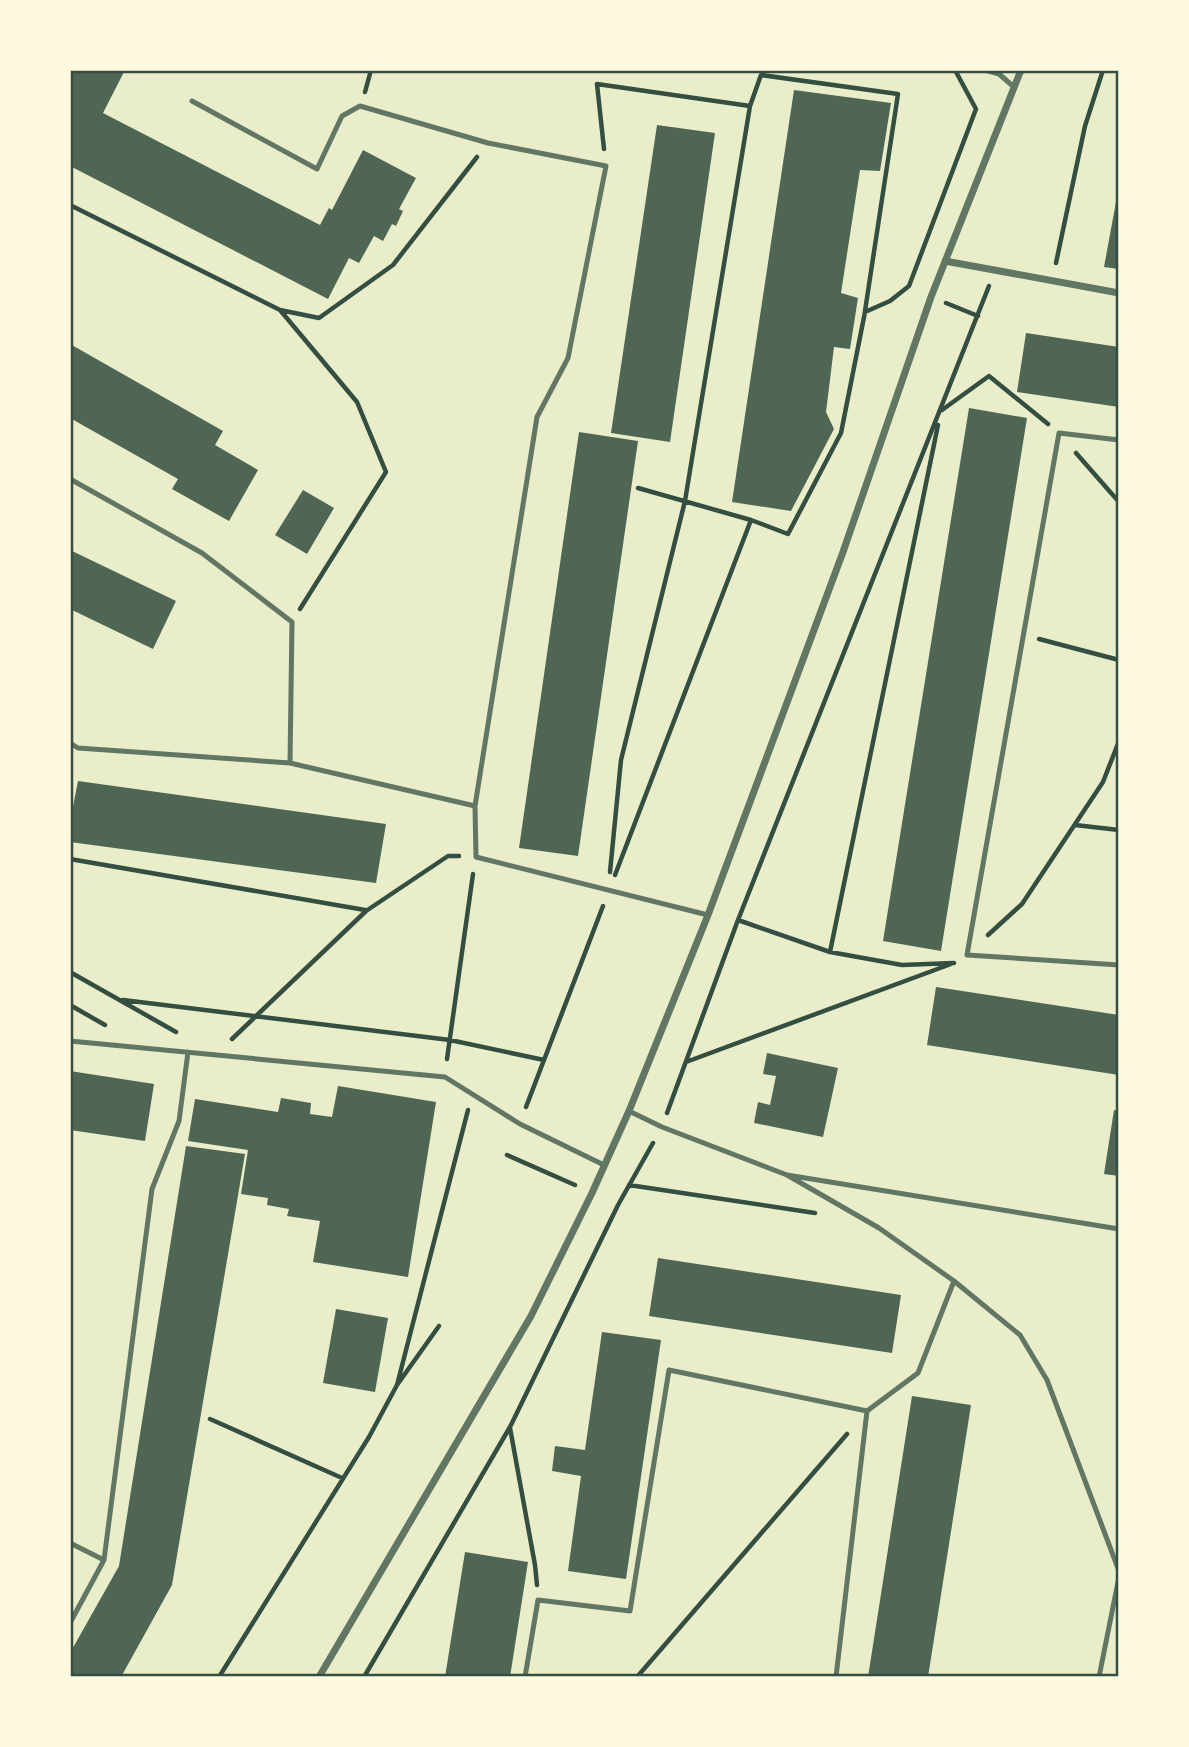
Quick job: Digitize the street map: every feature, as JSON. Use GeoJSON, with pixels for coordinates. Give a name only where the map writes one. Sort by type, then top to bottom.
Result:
{"type":"FeatureCollection","features":[{"type":"Feature","properties":{"kind":"street"},"geometry":{"type":"LineString","coordinates":[[319,1677],[531,1316],[629,1111],[708,915],[843,552],[945,261],[1021,70]]}},
{"type":"Feature","properties":{"kind":"street"},"geometry":{"type":"LineString","coordinates":[[945,261],[1119,293]]}},
{"type":"Feature","properties":{"kind":"lane"},"geometry":{"type":"LineString","coordinates":[[985,70],[999,74],[1014,87]]}},
{"type":"Feature","properties":{"kind":"lane"},"geometry":{"type":"LineString","coordinates":[[192,101],[317,169],[342,116],[360,106],[488,143],[606,166],[568,358],[537,417],[475,806],[476,857],[708,915]]}},
{"type":"Feature","properties":{"kind":"lane"},"geometry":{"type":"LineString","coordinates":[[1119,440],[1059,433],[967,955],[1119,965]]}},
{"type":"Feature","properties":{"kind":"lane"},"geometry":{"type":"LineString","coordinates":[[70,479],[202,553],[292,622],[290,763]]}},
{"type":"Feature","properties":{"kind":"lane"},"geometry":{"type":"LineString","coordinates":[[70,743],[78,748],[290,763],[475,806]]}},
{"type":"Feature","properties":{"kind":"lane"},"geometry":{"type":"LineString","coordinates":[[70,1041],[445,1077],[520,1124],[604,1165]]}},
{"type":"Feature","properties":{"kind":"lane"},"geometry":{"type":"LineString","coordinates":[[70,1623],[104,1560],[152,1189],[179,1121],[188,1052]]}},
{"type":"Feature","properties":{"kind":"lane"},"geometry":{"type":"LineString","coordinates":[[629,1111],[788,1175],[879,1228],[954,1281],[1020,1335],[1047,1380],[1119,1571]]}},
{"type":"Feature","properties":{"kind":"lane"},"geometry":{"type":"LineString","coordinates":[[788,1175],[1119,1229]]}},
{"type":"Feature","properties":{"kind":"lane"},"geometry":{"type":"LineString","coordinates":[[836,1677],[867,1411],[918,1373],[954,1281]]}},
{"type":"Feature","properties":{"kind":"lane"},"geometry":{"type":"LineString","coordinates":[[525,1677],[538,1600],[630,1612],[668,1370],[867,1411]]}},
{"type":"Feature","properties":{"kind":"lane"},"geometry":{"type":"LineString","coordinates":[[70,1543],[104,1560]]}},
{"type":"Feature","properties":{"kind":"lane"},"geometry":{"type":"LineString","coordinates":[[1099,1677],[1119,1577]]}},
{"type":"Feature","properties":{"kind":"path"},"geometry":{"type":"LineString","coordinates":[[865,312],[890,301],[909,286],[976,109],[955,70]]}},
{"type":"Feature","properties":{"kind":"path"},"geometry":{"type":"LineString","coordinates":[[1052,281],[1086,126],[1103,70]]}},
{"type":"Feature","properties":{"kind":"path"},"geometry":{"type":"LineString","coordinates":[[609,891],[621,760],[685,501],[750,106],[761,75],[898,94],[865,312],[841,433],[788,534],[751,520],[685,501],[638,488]]}},
{"type":"Feature","properties":{"kind":"path"},"geometry":{"type":"LineString","coordinates":[[606,166],[597,84],[750,106]]}},
{"type":"Feature","properties":{"kind":"path"},"geometry":{"type":"LineString","coordinates":[[70,205],[281,310],[319,318],[393,265],[488,143]]}},
{"type":"Feature","properties":{"kind":"path"},"geometry":{"type":"LineString","coordinates":[[281,310],[357,402],[386,472],[292,622]]}},
{"type":"Feature","properties":{"kind":"path"},"geometry":{"type":"LineString","coordinates":[[830,952],[940,411],[989,376],[1059,433],[1119,502]]}},
{"type":"Feature","properties":{"kind":"path"},"geometry":{"type":"LineString","coordinates":[[520,1124],[751,520]]}},
{"type":"Feature","properties":{"kind":"path"},"geometry":{"type":"LineString","coordinates":[[1023,635],[1119,660]]}},
{"type":"Feature","properties":{"kind":"path"},"geometry":{"type":"LineString","coordinates":[[1075,825],[1119,830]]}},
{"type":"Feature","properties":{"kind":"path"},"geometry":{"type":"LineString","coordinates":[[215,1055],[366,911],[448,856],[476,857],[445,1077]]}},
{"type":"Feature","properties":{"kind":"path"},"geometry":{"type":"LineString","coordinates":[[70,859],[366,911]]}},
{"type":"Feature","properties":{"kind":"path"},"geometry":{"type":"LineString","coordinates":[[685,1063],[955,963]]}},
{"type":"Feature","properties":{"kind":"path"},"geometry":{"type":"LineString","coordinates":[[70,972],[179,1034]]}},
{"type":"Feature","properties":{"kind":"path"},"geometry":{"type":"LineString","coordinates":[[119,1000],[450,1040],[544,1060]]}},
{"type":"Feature","properties":{"kind":"path"},"geometry":{"type":"LineString","coordinates":[[397,1385],[470,1104]]}},
{"type":"Feature","properties":{"kind":"path"},"geometry":{"type":"LineString","coordinates":[[507,1155],[618,1205]]}},
{"type":"Feature","properties":{"kind":"path"},"geometry":{"type":"LineString","coordinates":[[629,1185],[828,1215]]}},
{"type":"Feature","properties":{"kind":"path"},"geometry":{"type":"LineString","coordinates":[[219,1677],[369,1437],[397,1385],[439,1326]]}},
{"type":"Feature","properties":{"kind":"path"},"geometry":{"type":"LineString","coordinates":[[637,1677],[867,1411]]}},
{"type":"Feature","properties":{"kind":"path"},"geometry":{"type":"LineString","coordinates":[[210,1419],[342,1478]]}},
{"type":"Feature","properties":{"kind":"path"},"geometry":{"type":"LineString","coordinates":[[510,1427],[536,1565],[538,1600]]}},
{"type":"Feature","properties":{"kind":"building"},"geometry":{"type":"Polygon","coordinates":[[[70,70],[125,70],[103,113],[320,225],[329,208],[332,210],[363,150],[416,178],[399,209],[403,211],[396,226],[392,224],[383,241],[374,236],[359,263],[349,258],[328,299],[70,166],[70,70]]]}},
{"type":"Feature","properties":{"kind":"building"},"geometry":{"type":"Polygon","coordinates":[[[794,90],[891,103],[880,171],[860,170],[841,293],[858,298],[850,349],[834,347],[826,412],[834,429],[791,511],[732,502],[794,90]]]}},
{"type":"Feature","properties":{"kind":"building"},"geometry":{"type":"Polygon","coordinates":[[[657,125],[715,133],[670,442],[611,433],[657,125]]]}},
{"type":"Feature","properties":{"kind":"building"},"geometry":{"type":"Polygon","coordinates":[[[1119,192],[1119,269],[1104,267],[1119,192]]]}},
{"type":"Feature","properties":{"kind":"building"},"geometry":{"type":"Polygon","coordinates":[[[1026,333],[1119,347],[1119,407],[1017,392],[1026,333]]]}},
{"type":"Feature","properties":{"kind":"building"},"geometry":{"type":"Polygon","coordinates":[[[70,344],[223,431],[215,445],[258,470],[229,521],[172,489],[178,479],[70,418],[70,344]]]}},
{"type":"Feature","properties":{"kind":"building"},"geometry":{"type":"Polygon","coordinates":[[[969,408],[1027,418],[941,951],[883,941],[969,408]]]}},
{"type":"Feature","properties":{"kind":"building"},"geometry":{"type":"Polygon","coordinates":[[[579,432],[638,441],[578,856],[519,848],[579,432]]]}},
{"type":"Feature","properties":{"kind":"building"},"geometry":{"type":"Polygon","coordinates":[[[303,490],[334,508],[307,554],[275,535],[303,490]]]}},
{"type":"Feature","properties":{"kind":"building"},"geometry":{"type":"Polygon","coordinates":[[[70,550],[176,601],[153,649],[70,609],[70,550]]]}},
{"type":"Feature","properties":{"kind":"building"},"geometry":{"type":"Polygon","coordinates":[[[78,781],[386,824],[376,883],[70,842],[70,822],[78,781]]]}},
{"type":"Feature","properties":{"kind":"building"},"geometry":{"type":"Polygon","coordinates":[[[936,987],[1119,1015],[1119,1075],[927,1045],[936,987]]]}},
{"type":"Feature","properties":{"kind":"building"},"geometry":{"type":"Polygon","coordinates":[[[767,1053],[838,1068],[823,1137],[754,1123],[758,1102],[770,1105],[776,1076],[763,1074],[767,1053]]]}},
{"type":"Feature","properties":{"kind":"building"},"geometry":{"type":"Polygon","coordinates":[[[70,1071],[154,1084],[145,1141],[70,1130],[70,1071]]]}},
{"type":"Feature","properties":{"kind":"building"},"geometry":{"type":"Polygon","coordinates":[[[338,1086],[436,1102],[408,1277],[313,1262],[320,1221],[287,1216],[289,1209],[267,1205],[268,1198],[241,1194],[248,1150],[188,1141],[195,1099],[278,1112],[281,1098],[311,1103],[310,1114],[332,1117],[338,1086]]]}},
{"type":"Feature","properties":{"kind":"building"},"geometry":{"type":"Polygon","coordinates":[[[1114,1110],[1119,1111],[1119,1176],[1104,1174],[1114,1110]]]}},
{"type":"Feature","properties":{"kind":"building"},"geometry":{"type":"Polygon","coordinates":[[[186,1146],[245,1154],[172,1585],[121,1677],[70,1677],[70,1653],[119,1566],[186,1146]]]}},
{"type":"Feature","properties":{"kind":"building"},"geometry":{"type":"Polygon","coordinates":[[[658,1258],[901,1295],[892,1353],[649,1316],[658,1258]]]}},
{"type":"Feature","properties":{"kind":"building"},"geometry":{"type":"Polygon","coordinates":[[[336,1309],[388,1318],[375,1392],[323,1383],[336,1309]]]}},
{"type":"Feature","properties":{"kind":"building"},"geometry":{"type":"Polygon","coordinates":[[[602,1332],[661,1340],[626,1579],[568,1571],[581,1476],[552,1471],[555,1446],[585,1450],[602,1332]]]}},
{"type":"Feature","properties":{"kind":"building"},"geometry":{"type":"Polygon","coordinates":[[[912,1396],[971,1405],[928,1677],[868,1677],[912,1396]]]}},
{"type":"Feature","properties":{"kind":"building"},"geometry":{"type":"Polygon","coordinates":[[[465,1552],[528,1562],[510,1677],[445,1677],[465,1552]]]}}]}
